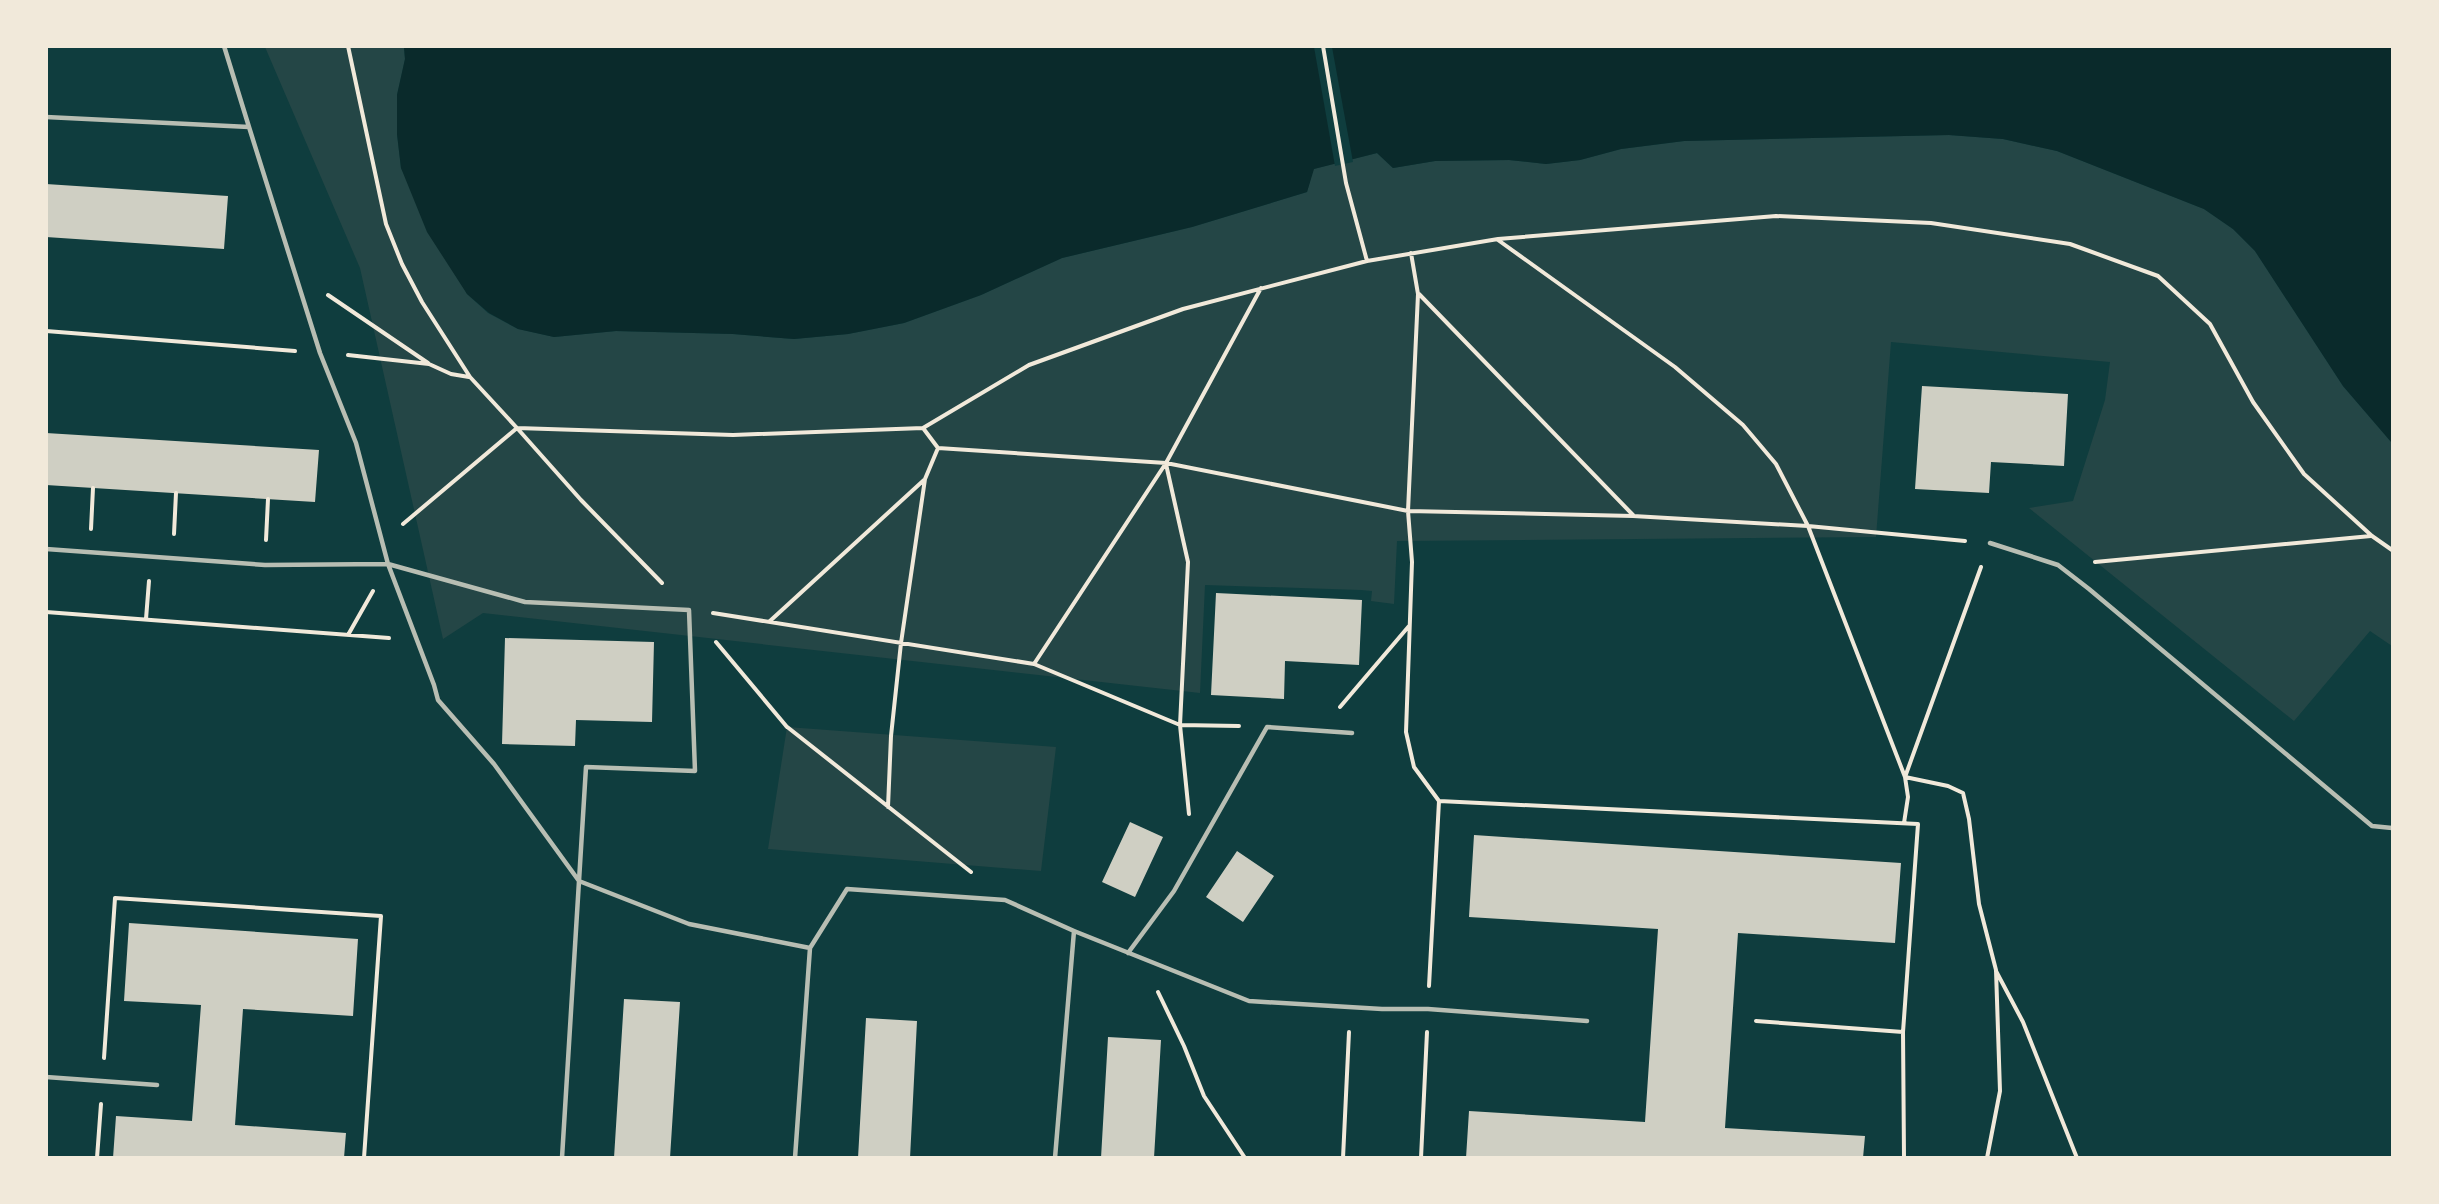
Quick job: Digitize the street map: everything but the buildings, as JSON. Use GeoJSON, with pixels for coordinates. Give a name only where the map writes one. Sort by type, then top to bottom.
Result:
{"type":"FeatureCollection","features":[{"type":"Feature","properties":{"kind":"lane"},"geometry":{"type":"LineString","coordinates":[[224,46],[320,353],[356,443],[388,564],[438,700],[494,764],[579,881],[689,924],[810,948]]}},
{"type":"Feature","properties":{"kind":"lane"},"geometry":{"type":"LineString","coordinates":[[46,117],[249,127]]}},
{"type":"Feature","properties":{"kind":"lane"},"geometry":{"type":"LineString","coordinates":[[1990,543],[2058,566],[2089,589],[2372,826],[2392,828]]}},
{"type":"Feature","properties":{"kind":"lane"},"geometry":{"type":"LineString","coordinates":[[46,549],[265,565],[388,564],[525,602],[689,610],[695,771],[586,767],[562,1158]]}},
{"type":"Feature","properties":{"kind":"lane"},"geometry":{"type":"LineString","coordinates":[[1128,953],[1174,891],[1193,853],[1267,727],[1352,733]]}},
{"type":"Feature","properties":{"kind":"lane"},"geometry":{"type":"LineString","coordinates":[[795,1158],[810,948],[847,889],[1005,900],[1074,932],[1249,1000],[1350,1007],[1428,1009],[1587,1021]]}},
{"type":"Feature","properties":{"kind":"lane"},"geometry":{"type":"LineString","coordinates":[[1055,1158],[1074,932]]}},
{"type":"Feature","properties":{"kind":"lane"},"geometry":{"type":"LineString","coordinates":[[46,1077],[157,1085]]}},
{"type":"Feature","properties":{"kind":"path"},"geometry":{"type":"LineString","coordinates":[[348,46],[386,224],[402,264],[422,302],[470,377],[581,500],[689,610],[787,727],[1005,900]]}},
{"type":"Feature","properties":{"kind":"path"},"geometry":{"type":"LineString","coordinates":[[1323,46],[1346,183],[1367,261]]}},
{"type":"Feature","properties":{"kind":"path"},"geometry":{"type":"LineString","coordinates":[[382,542],[517,428],[733,435],[923,428],[1029,365],[1183,309],[1367,261],[1498,239],[1776,216],[1931,223],[2070,244],[2158,276],[2210,324],[2253,402],[2304,474],[2372,536],[2392,550]]}},
{"type":"Feature","properties":{"kind":"path"},"geometry":{"type":"LineString","coordinates":[[1498,239],[1675,367],[1743,425],[1776,464],[1808,526],[1905,777],[1908,797],[1904,823]]}},
{"type":"Feature","properties":{"kind":"path"},"geometry":{"type":"LineString","coordinates":[[1411,253],[1418,294],[1408,511],[1412,562],[1406,732],[1414,767],[1439,801],[1421,1158]]}},
{"type":"Feature","properties":{"kind":"path"},"geometry":{"type":"LineString","coordinates":[[295,273],[429,364],[451,374],[470,377]]}},
{"type":"Feature","properties":{"kind":"path"},"geometry":{"type":"LineString","coordinates":[[1034,664],[1166,463],[1261,288]]}},
{"type":"Feature","properties":{"kind":"path"},"geometry":{"type":"LineString","coordinates":[[1418,294],[1633,516]]}},
{"type":"Feature","properties":{"kind":"path"},"geometry":{"type":"LineString","coordinates":[[46,331],[429,364]]}},
{"type":"Feature","properties":{"kind":"path"},"geometry":{"type":"LineString","coordinates":[[923,428],[939,448],[1166,463],[1408,511],[1633,516],[1808,526],[1990,543],[1905,777]]}},
{"type":"Feature","properties":{"kind":"path"},"geometry":{"type":"LineString","coordinates":[[888,807],[891,736],[901,643],[925,479],[939,448]]}},
{"type":"Feature","properties":{"kind":"path"},"geometry":{"type":"LineString","coordinates":[[1166,463],[1188,562],[1180,725],[1193,853]]}},
{"type":"Feature","properties":{"kind":"path"},"geometry":{"type":"LineString","coordinates":[[770,621],[925,479]]}},
{"type":"Feature","properties":{"kind":"path"},"geometry":{"type":"LineString","coordinates":[[90,552],[93,488]]}},
{"type":"Feature","properties":{"kind":"path"},"geometry":{"type":"LineString","coordinates":[[172,558],[176,493]]}},
{"type":"Feature","properties":{"kind":"path"},"geometry":{"type":"LineString","coordinates":[[265,565],[268,499]]}},
{"type":"Feature","properties":{"kind":"path"},"geometry":{"type":"LineString","coordinates":[[2058,566],[2372,536]]}},
{"type":"Feature","properties":{"kind":"path"},"geometry":{"type":"LineString","coordinates":[[146,619],[150,556]]}},
{"type":"Feature","properties":{"kind":"path"},"geometry":{"type":"LineString","coordinates":[[348,635],[388,564]]}},
{"type":"Feature","properties":{"kind":"path"},"geometry":{"type":"LineString","coordinates":[[689,610],[1034,664],[1180,725],[1267,727]]}},
{"type":"Feature","properties":{"kind":"path"},"geometry":{"type":"LineString","coordinates":[[46,612],[417,640]]}},
{"type":"Feature","properties":{"kind":"path"},"geometry":{"type":"LineString","coordinates":[[1319,731],[1410,625]]}},
{"type":"Feature","properties":{"kind":"path"},"geometry":{"type":"LineString","coordinates":[[1905,777],[1948,786],[1963,793],[1969,819],[1979,904],[1996,970],[2027,1032],[2077,1158]]}},
{"type":"Feature","properties":{"kind":"path"},"geometry":{"type":"LineString","coordinates":[[1439,801],[1918,824],[1903,1032],[1904,1158]]}},
{"type":"Feature","properties":{"kind":"path"},"geometry":{"type":"LineString","coordinates":[[97,1158],[115,897],[381,916],[364,1158]]}},
{"type":"Feature","properties":{"kind":"path"},"geometry":{"type":"LineString","coordinates":[[1142,959],[1184,1046],[1204,1096],[1245,1158]]}},
{"type":"Feature","properties":{"kind":"path"},"geometry":{"type":"LineString","coordinates":[[1987,1158],[2000,1091],[1996,970]]}},
{"type":"Feature","properties":{"kind":"path"},"geometry":{"type":"LineString","coordinates":[[1343,1158],[1350,1007]]}},
{"type":"Feature","properties":{"kind":"path"},"geometry":{"type":"LineString","coordinates":[[1756,1021],[1903,1032]]}},
{"type":"Feature","properties":{"kind":"shaded area"},"geometry":{"type":"Polygon","coordinates":[[[265,47],[404,47],[405,59],[397,95],[397,134],[401,168],[467,294],[488,313],[518,329],[554,337],[616,331],[733,334],[794,339],[848,334],[904,323],[981,295],[1062,258],[1192,227],[1307,192],[1313,169],[1377,153],[1393,168],[1435,161],[1509,160],[1546,164],[1580,160],[1621,149],[1684,141],[1949,135],[2003,139],[2057,151],[2204,209],[2233,229],[2255,251],[2343,386],[2392,443],[2392,646],[2370,631],[2294,721],[2029,508],[2073,501],[2105,400],[2110,362],[1891,342],[1876,537],[1397,541],[1394,604],[1371,601],[1372,591],[1205,585],[1200,693],[483,613],[443,639],[360,268],[265,47]]]}},
{"type":"Feature","properties":{"kind":"shaded area"},"geometry":{"type":"Polygon","coordinates":[[[404,47],[2392,47],[2392,443],[2343,386],[2255,251],[2233,229],[2204,209],[2057,151],[2003,139],[1949,135],[1684,141],[1621,149],[1580,160],[1546,164],[1509,160],[1435,161],[1393,168],[1377,153],[1314,169],[1307,192],[1192,227],[1062,258],[981,295],[904,323],[848,334],[794,339],[733,334],[616,331],[554,337],[518,329],[489,313],[467,294],[427,232],[401,168],[397,134],[397,95],[405,59],[404,47]]]}},
{"type":"Feature","properties":{"kind":"shaded area"},"geometry":{"type":"Polygon","coordinates":[[[787,727],[1056,747],[1041,871],[768,849],[787,727]]]}},
{"type":"Feature","properties":{"kind":"pier"},"geometry":{"type":"Polygon","coordinates":[[[1314,47],[1332,47],[1353,162],[1335,166],[1314,47]]]}}]}
